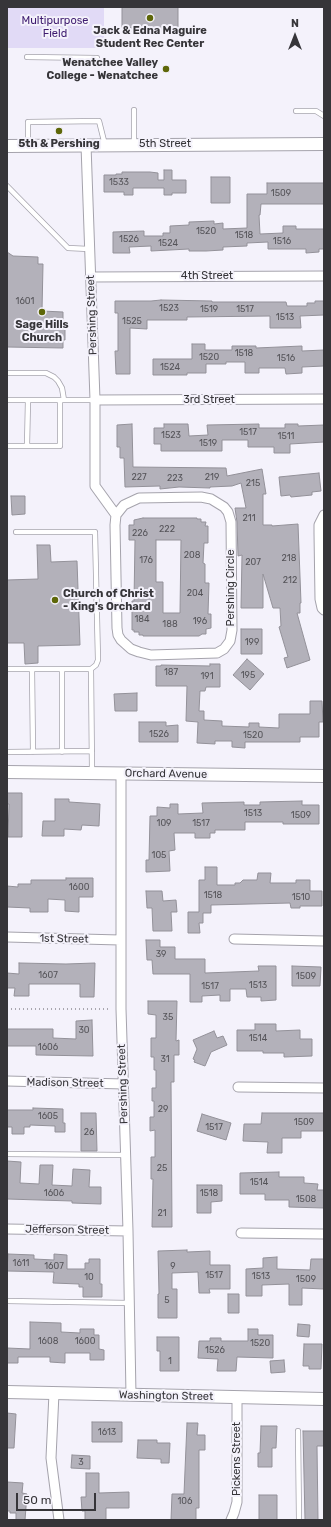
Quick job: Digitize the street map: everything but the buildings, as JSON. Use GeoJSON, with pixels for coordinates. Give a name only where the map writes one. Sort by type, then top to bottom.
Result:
{"type":"FeatureCollection","features":[{"type":"Feature","properties":{"kind":"street","name":"5th Street"},"geometry":{"type":"LineString","coordinates":[[7,146],[324,144]]}},
{"type":"Feature","properties":{"kind":"street","name":"Pershing Street"},"geometry":{"type":"LineString","coordinates":[[86,145],[95,400],[96,486],[116,515]]}},
{"type":"Feature","properties":{"kind":"street","name":"4th Street"},"geometry":{"type":"LineString","coordinates":[[90,277],[324,276]]}},
{"type":"Feature","properties":{"kind":"street","name":"3rd Street"},"geometry":{"type":"LineString","coordinates":[[95,400],[324,399]]}},
{"type":"Feature","properties":{"kind":"street","name":"Pershing Circle"},"geometry":{"type":"LineString","coordinates":[[201,497],[218,503],[228,512],[231,522],[232,630],[230,641],[224,648],[217,653],[151,656],[131,648],[122,640],[118,635],[117,628],[116,515],[124,505],[139,498],[201,497]]}},
{"type":"Feature","properties":{"kind":"street"},"geometry":{"type":"LineString","coordinates":[[324,515],[319,525],[319,533],[320,599],[324,610]]}},
{"type":"Feature","properties":{"kind":"street","name":"Orchard Avenue"},"geometry":{"type":"LineString","coordinates":[[7,772],[324,776]]}},
{"type":"Feature","properties":{"kind":"street","name":"Pershing Street"},"geometry":{"type":"LineString","coordinates":[[121,774],[121,1009],[128,1231],[131,1395]]}},
{"type":"Feature","properties":{"kind":"street","name":"1st Street"},"geometry":{"type":"LineString","coordinates":[[7,937],[120,940]]}},
{"type":"Feature","properties":{"kind":"street"},"geometry":{"type":"LineString","coordinates":[[234,938],[324,941]]}},
{"type":"Feature","properties":{"kind":"street","name":"Madison Street"},"geometry":{"type":"LineString","coordinates":[[7,1081],[124,1084]]}},
{"type":"Feature","properties":{"kind":"street"},"geometry":{"type":"LineString","coordinates":[[238,1087],[324,1088]]}},
{"type":"Feature","properties":{"kind":"street","name":"Jefferson Street"},"geometry":{"type":"LineString","coordinates":[[7,1229],[128,1231]]}},
{"type":"Feature","properties":{"kind":"street"},"geometry":{"type":"LineString","coordinates":[[241,1233],[324,1234]]}},
{"type":"Feature","properties":{"kind":"street","name":"Washington Street"},"geometry":{"type":"LineString","coordinates":[[7,1392],[324,1399]]}},
{"type":"Feature","properties":{"kind":"street"},"geometry":{"type":"LineString","coordinates":[[54,1393],[51,1458],[58,1520]]}},
{"type":"Feature","properties":{"kind":"street","name":"Pickens Street"},"geometry":{"type":"LineString","coordinates":[[230,1520],[237,1502],[237,1397]]}},
{"type":"Feature","properties":{"kind":"lane"},"geometry":{"type":"LineString","coordinates":[[27,57],[97,58]]}},
{"type":"Feature","properties":{"kind":"lane"},"geometry":{"type":"LineString","coordinates":[[134,110],[134,145]]}},
{"type":"Feature","properties":{"kind":"lane"},"geometry":{"type":"LineString","coordinates":[[296,111],[316,111],[324,116]]}},
{"type":"Feature","properties":{"kind":"lane"},"geometry":{"type":"LineString","coordinates":[[28,146],[28,122],[100,121],[105,145]]}},
{"type":"Feature","properties":{"kind":"lane"},"geometry":{"type":"LineString","coordinates":[[7,186],[68,248],[90,249]]}},
{"type":"Feature","properties":{"kind":"lane"},"geometry":{"type":"LineString","coordinates":[[7,373],[46,373],[54,377],[62,388],[60,446],[7,446]]}},
{"type":"Feature","properties":{"kind":"lane"},"geometry":{"type":"LineString","coordinates":[[7,400],[95,400]]}},
{"type":"Feature","properties":{"kind":"lane"},"geometry":{"type":"LineString","coordinates":[[27,446],[28,400]]}},
{"type":"Feature","properties":{"kind":"lane"},"geometry":{"type":"LineString","coordinates":[[7,669],[91,669],[96,665],[98,660],[95,532],[16,532]]}},
{"type":"Feature","properties":{"kind":"lane"},"geometry":{"type":"LineString","coordinates":[[32,669],[33,752]]}},
{"type":"Feature","properties":{"kind":"lane"},"geometry":{"type":"LineString","coordinates":[[62,669],[62,752]]}},
{"type":"Feature","properties":{"kind":"lane"},"geometry":{"type":"LineString","coordinates":[[91,669],[92,773]]}},
{"type":"Feature","properties":{"kind":"lane"},"geometry":{"type":"LineString","coordinates":[[7,752],[92,751]]}},
{"type":"Feature","properties":{"kind":"lane"},"geometry":{"type":"LineString","coordinates":[[7,1154],[126,1155]]}},
{"type":"Feature","properties":{"kind":"lane"},"geometry":{"type":"LineString","coordinates":[[7,1301],[129,1303]]}},
{"type":"Feature","properties":{"kind":"lane"},"geometry":{"type":"LineString","coordinates":[[298,1431],[300,1520]]}},
{"type":"Feature","properties":{"kind":"path"},"geometry":{"type":"LineString","coordinates":[[7,1009],[121,1009]]}},
{"type":"Feature","properties":{"kind":"green space","name":"Multipurpose Field"},"geometry":{"type":"Polygon","coordinates":[[[7,7],[104,7],[104,48],[7,48],[7,7]]]}},
{"type":"Feature","properties":{"kind":"place","name":"Jack & Edna Maguire Student Rec Center"},"geometry":{"type":"Point","coordinates":[150,18]}},
{"type":"Feature","properties":{"kind":"place","name":"Wenatchee Valley College - Wenatchee"},"geometry":{"type":"Point","coordinates":[166,69]}},
{"type":"Feature","properties":{"kind":"place","name":"5th & Pershing"},"geometry":{"type":"Point","coordinates":[59,131]}},
{"type":"Feature","properties":{"kind":"place","name":"Sage Hills Church"},"geometry":{"type":"Point","coordinates":[42,312]}},
{"type":"Feature","properties":{"kind":"place","name":"Church of Christ - King's Orchard"},"geometry":{"type":"Point","coordinates":[55,600]}}]}
